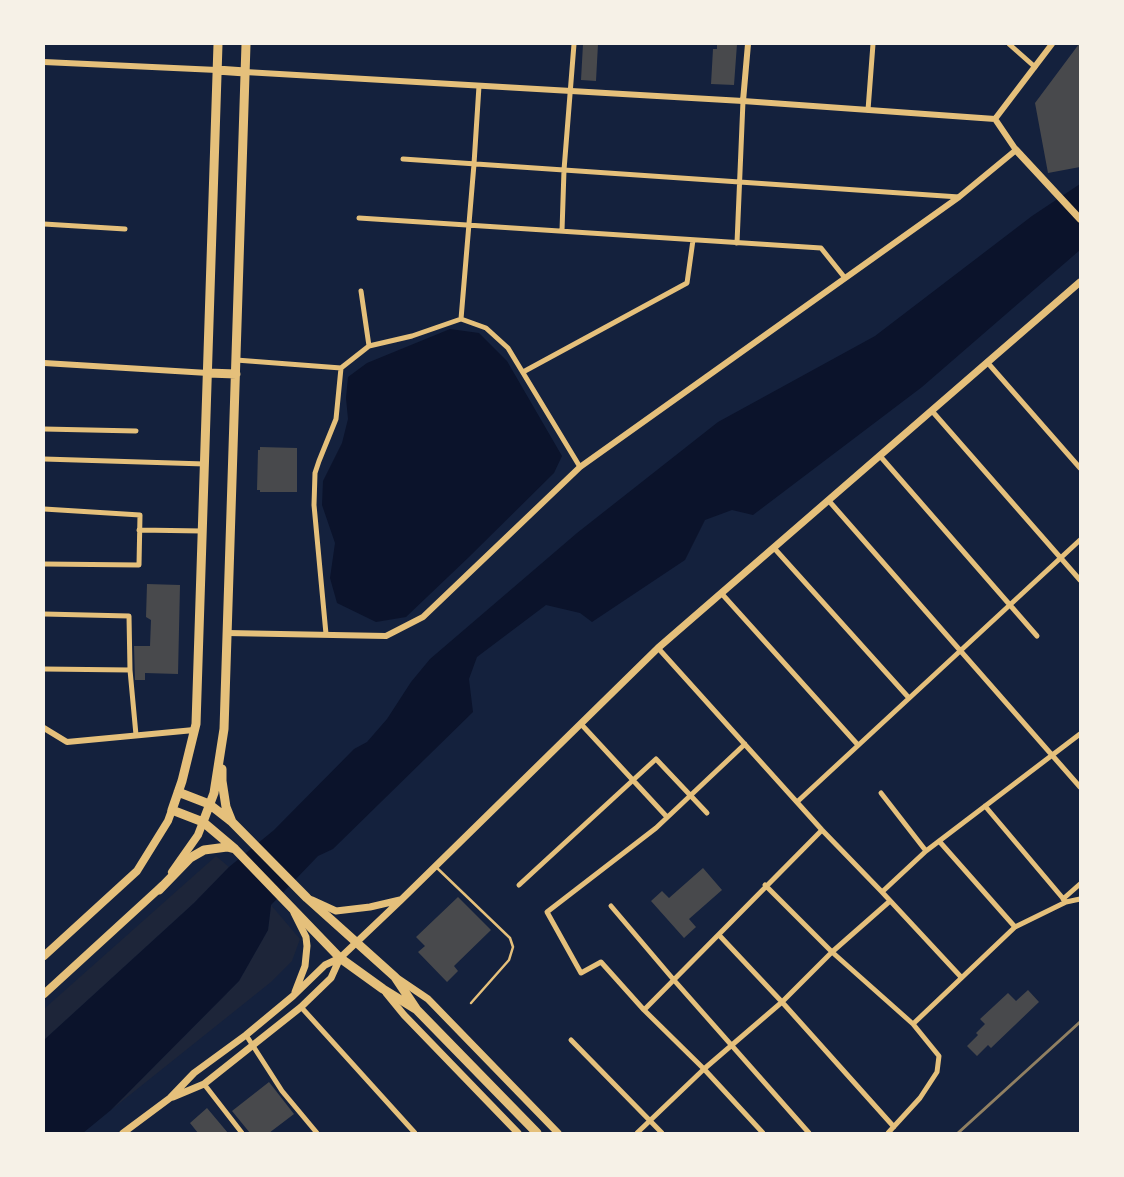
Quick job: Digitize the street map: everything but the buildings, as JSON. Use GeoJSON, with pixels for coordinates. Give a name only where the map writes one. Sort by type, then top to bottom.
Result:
{"type":"FeatureCollection","features":[{"type":"Feature","properties":{"kind":"highway"},"geometry":{"type":"LineString","coordinates":[[218,44],[196,724],[172,810],[203,822],[235,849],[340,958],[383,989],[417,1010]]}},
{"type":"Feature","properties":{"kind":"highway"},"geometry":{"type":"LineString","coordinates":[[232,822],[226,807],[222,780],[246,44]]}},
{"type":"Feature","properties":{"kind":"highway"},"geometry":{"type":"LineString","coordinates":[[217,70],[245,72]]}},
{"type":"Feature","properties":{"kind":"highway"},"geometry":{"type":"LineString","coordinates":[[208,373],[236,374]]}},
{"type":"Feature","properties":{"kind":"highway"},"geometry":{"type":"LineString","coordinates":[[203,822],[214,792],[224,729]]}},
{"type":"Feature","properties":{"kind":"highway"},"geometry":{"type":"LineString","coordinates":[[178,792],[210,804],[232,822],[307,898],[395,977],[417,1010],[537,1133]]}},
{"type":"Feature","properties":{"kind":"highway"},"geometry":{"type":"LineString","coordinates":[[159,890],[190,858],[204,850],[226,847],[235,849]]}},
{"type":"Feature","properties":{"kind":"main road"},"geometry":{"type":"LineString","coordinates":[[1016,150],[1080,219]]}},
{"type":"Feature","properties":{"kind":"main road"},"geometry":{"type":"LineString","coordinates":[[123,1133],[170,1098],[194,1073],[246,1035],[293,996],[325,965],[340,958],[402,900],[658,648],[1080,282]]}},
{"type":"Feature","properties":{"kind":"main road"},"geometry":{"type":"LineString","coordinates":[[44,956],[137,871],[168,821],[172,810]]}},
{"type":"Feature","properties":{"kind":"main road"},"geometry":{"type":"LineString","coordinates":[[44,994],[159,890],[198,835],[203,822]]}},
{"type":"Feature","properties":{"kind":"main road"},"geometry":{"type":"LineString","coordinates":[[307,898],[336,910],[370,907],[402,900]]}},
{"type":"Feature","properties":{"kind":"main road"},"geometry":{"type":"LineString","coordinates":[[293,910],[306,937],[307,946],[305,966],[293,996]]}},
{"type":"Feature","properties":{"kind":"main road"},"geometry":{"type":"LineString","coordinates":[[170,1098],[204,1084],[301,1007],[331,978],[340,958]]}},
{"type":"Feature","properties":{"kind":"main road"},"geometry":{"type":"LineString","coordinates":[[395,977],[428,999],[558,1133]]}},
{"type":"Feature","properties":{"kind":"main road"},"geometry":{"type":"LineString","coordinates":[[383,989],[404,1015],[518,1133]]}},
{"type":"Feature","properties":{"kind":"street"},"geometry":{"type":"LineString","coordinates":[[562,231],[564,170],[574,44]]}},
{"type":"Feature","properties":{"kind":"street"},"geometry":{"type":"LineString","coordinates":[[737,243],[743,101],[748,44]]}},
{"type":"Feature","properties":{"kind":"street"},"geometry":{"type":"LineString","coordinates":[[868,110],[873,44]]}},
{"type":"Feature","properties":{"kind":"street"},"geometry":{"type":"LineString","coordinates":[[1009,44],[1035,67]]}},
{"type":"Feature","properties":{"kind":"street"},"geometry":{"type":"LineString","coordinates":[[995,119],[1052,44]]}},
{"type":"Feature","properties":{"kind":"street"},"geometry":{"type":"LineString","coordinates":[[44,62],[217,70]]}},
{"type":"Feature","properties":{"kind":"street"},"geometry":{"type":"LineString","coordinates":[[245,72],[743,101],[995,119]]}},
{"type":"Feature","properties":{"kind":"street"},"geometry":{"type":"LineString","coordinates":[[461,319],[479,86]]}},
{"type":"Feature","properties":{"kind":"street"},"geometry":{"type":"LineString","coordinates":[[227,633],[386,636],[423,617],[580,467],[959,197],[1016,150],[995,119]]}},
{"type":"Feature","properties":{"kind":"street"},"geometry":{"type":"LineString","coordinates":[[403,159],[959,197]]}},
{"type":"Feature","properties":{"kind":"street"},"geometry":{"type":"LineString","coordinates":[[359,218],[821,248],[845,278]]}},
{"type":"Feature","properties":{"kind":"street"},"geometry":{"type":"LineString","coordinates":[[44,224],[125,229]]}},
{"type":"Feature","properties":{"kind":"street"},"geometry":{"type":"LineString","coordinates":[[523,372],[687,282],[694,240]]}},
{"type":"Feature","properties":{"kind":"street"},"geometry":{"type":"LineString","coordinates":[[361,291],[369,346]]}},
{"type":"Feature","properties":{"kind":"street"},"geometry":{"type":"LineString","coordinates":[[236,360],[341,368],[369,346],[412,336],[461,319],[486,328],[508,348],[580,467]]}},
{"type":"Feature","properties":{"kind":"street"},"geometry":{"type":"LineString","coordinates":[[987,362],[1080,468]]}},
{"type":"Feature","properties":{"kind":"street"},"geometry":{"type":"LineString","coordinates":[[44,363],[208,373]]}},
{"type":"Feature","properties":{"kind":"street"},"geometry":{"type":"LineString","coordinates":[[326,634],[314,505],[315,473],[318,461],[336,419],[341,368]]}},
{"type":"Feature","properties":{"kind":"street"},"geometry":{"type":"LineString","coordinates":[[932,410],[1080,580]]}},
{"type":"Feature","properties":{"kind":"street"},"geometry":{"type":"LineString","coordinates":[[44,429],[136,431]]}},
{"type":"Feature","properties":{"kind":"street"},"geometry":{"type":"LineString","coordinates":[[880,456],[1036,636]]}},
{"type":"Feature","properties":{"kind":"street"},"geometry":{"type":"LineString","coordinates":[[44,460],[205,464]]}},
{"type":"Feature","properties":{"kind":"street"},"geometry":{"type":"LineString","coordinates":[[829,501],[1080,787]]}},
{"type":"Feature","properties":{"kind":"street"},"geometry":{"type":"LineString","coordinates":[[44,509],[140,515],[139,566],[44,564]]}},
{"type":"Feature","properties":{"kind":"street"},"geometry":{"type":"LineString","coordinates":[[139,530],[202,531]]}},
{"type":"Feature","properties":{"kind":"street"},"geometry":{"type":"LineString","coordinates":[[797,802],[1080,540]]}},
{"type":"Feature","properties":{"kind":"street"},"geometry":{"type":"LineString","coordinates":[[774,548],[909,698]]}},
{"type":"Feature","properties":{"kind":"street"},"geometry":{"type":"LineString","coordinates":[[722,594],[858,745]]}},
{"type":"Feature","properties":{"kind":"street"},"geometry":{"type":"LineString","coordinates":[[44,614],[130,616],[130,670],[136,736]]}},
{"type":"Feature","properties":{"kind":"street"},"geometry":{"type":"LineString","coordinates":[[658,648],[822,830],[961,977]]}},
{"type":"Feature","properties":{"kind":"street"},"geometry":{"type":"LineString","coordinates":[[44,669],[130,670]]}},
{"type":"Feature","properties":{"kind":"street"},"geometry":{"type":"LineString","coordinates":[[580,724],[667,817]]}},
{"type":"Feature","properties":{"kind":"street"},"geometry":{"type":"LineString","coordinates":[[44,728],[67,742],[194,730]]}},
{"type":"Feature","properties":{"kind":"street"},"geometry":{"type":"LineString","coordinates":[[882,892],[926,851],[1080,734]]}},
{"type":"Feature","properties":{"kind":"street"},"geometry":{"type":"LineString","coordinates":[[745,744],[656,828],[547,912],[581,973],[601,962],[644,1010],[704,1069],[763,1133]]}},
{"type":"Feature","properties":{"kind":"street"},"geometry":{"type":"LineString","coordinates":[[520,886],[656,759],[707,813]]}},
{"type":"Feature","properties":{"kind":"street"},"geometry":{"type":"LineString","coordinates":[[881,793],[926,851]]}},
{"type":"Feature","properties":{"kind":"street"},"geometry":{"type":"LineString","coordinates":[[985,806],[1064,900]]}},
{"type":"Feature","properties":{"kind":"street"},"geometry":{"type":"LineString","coordinates":[[644,1010],[822,830]]}},
{"type":"Feature","properties":{"kind":"street"},"geometry":{"type":"LineString","coordinates":[[939,841],[1015,927]]}},
{"type":"Feature","properties":{"kind":"street"},"geometry":{"type":"LineString","coordinates":[[913,1024],[1015,927],[1064,900],[1080,884]]}},
{"type":"Feature","properties":{"kind":"street"},"geometry":{"type":"LineString","coordinates":[[766,885],[832,952],[913,1024],[939,1056],[937,1072],[920,1098],[888,1133]]}},
{"type":"Feature","properties":{"kind":"street"},"geometry":{"type":"LineString","coordinates":[[1064,900],[1080,899]]}},
{"type":"Feature","properties":{"kind":"street"},"geometry":{"type":"LineString","coordinates":[[637,1133],[704,1069],[782,1002],[832,952],[890,900]]}},
{"type":"Feature","properties":{"kind":"street"},"geometry":{"type":"LineString","coordinates":[[611,906],[809,1133]]}},
{"type":"Feature","properties":{"kind":"street"},"geometry":{"type":"LineString","coordinates":[[719,935],[894,1127]]}},
{"type":"Feature","properties":{"kind":"street"},"geometry":{"type":"LineString","coordinates":[[301,1007],[415,1133]]}},
{"type":"Feature","properties":{"kind":"street"},"geometry":{"type":"LineString","coordinates":[[246,1035],[282,1092],[317,1133]]}},
{"type":"Feature","properties":{"kind":"street"},"geometry":{"type":"LineString","coordinates":[[571,1040],[662,1133]]}},
{"type":"Feature","properties":{"kind":"street"},"geometry":{"type":"LineString","coordinates":[[204,1084],[242,1133]]}},
{"type":"Feature","properties":{"kind":"lane"},"geometry":{"type":"LineString","coordinates":[[435,866],[510,938],[512,947],[509,960],[471,1003]]}},
{"type":"Feature","properties":{"kind":"shaded area"},"geometry":{"type":"Polygon","coordinates":[[[1080,184],[1080,250],[922,387],[753,515],[732,510],[705,520],[685,560],[592,622],[580,613],[546,605],[477,657],[469,679],[473,712],[333,849],[318,856],[271,905],[268,930],[239,981],[111,1110],[83,1133],[44,1133],[44,1040],[194,903],[229,867],[274,830],[354,749],[367,742],[387,719],[411,682],[430,659],[577,533],[718,422],[875,336],[1032,216],[1080,184]]]}},
{"type":"Feature","properties":{"kind":"shaded area"},"geometry":{"type":"Polygon","coordinates":[[[450,329],[479,333],[507,361],[562,456],[554,473],[406,617],[376,622],[337,603],[330,578],[335,543],[322,505],[323,481],[342,443],[348,419],[346,398],[348,377],[367,363],[450,329]]]}},
{"type":"Feature","properties":{"kind":"shaded area"},"geometry":{"type":"Polygon","coordinates":[[[216,856],[229,867],[194,903],[44,1040],[44,1009],[216,856]]]}},
{"type":"Feature","properties":{"kind":"shaded area"},"geometry":{"type":"Polygon","coordinates":[[[271,905],[300,939],[292,961],[271,982],[111,1110],[239,981],[268,930],[271,905]]]}},
{"type":"Feature","properties":{"kind":"railway"},"geometry":{"type":"LineString","coordinates":[[958,1133],[1080,1022]]}}]}
